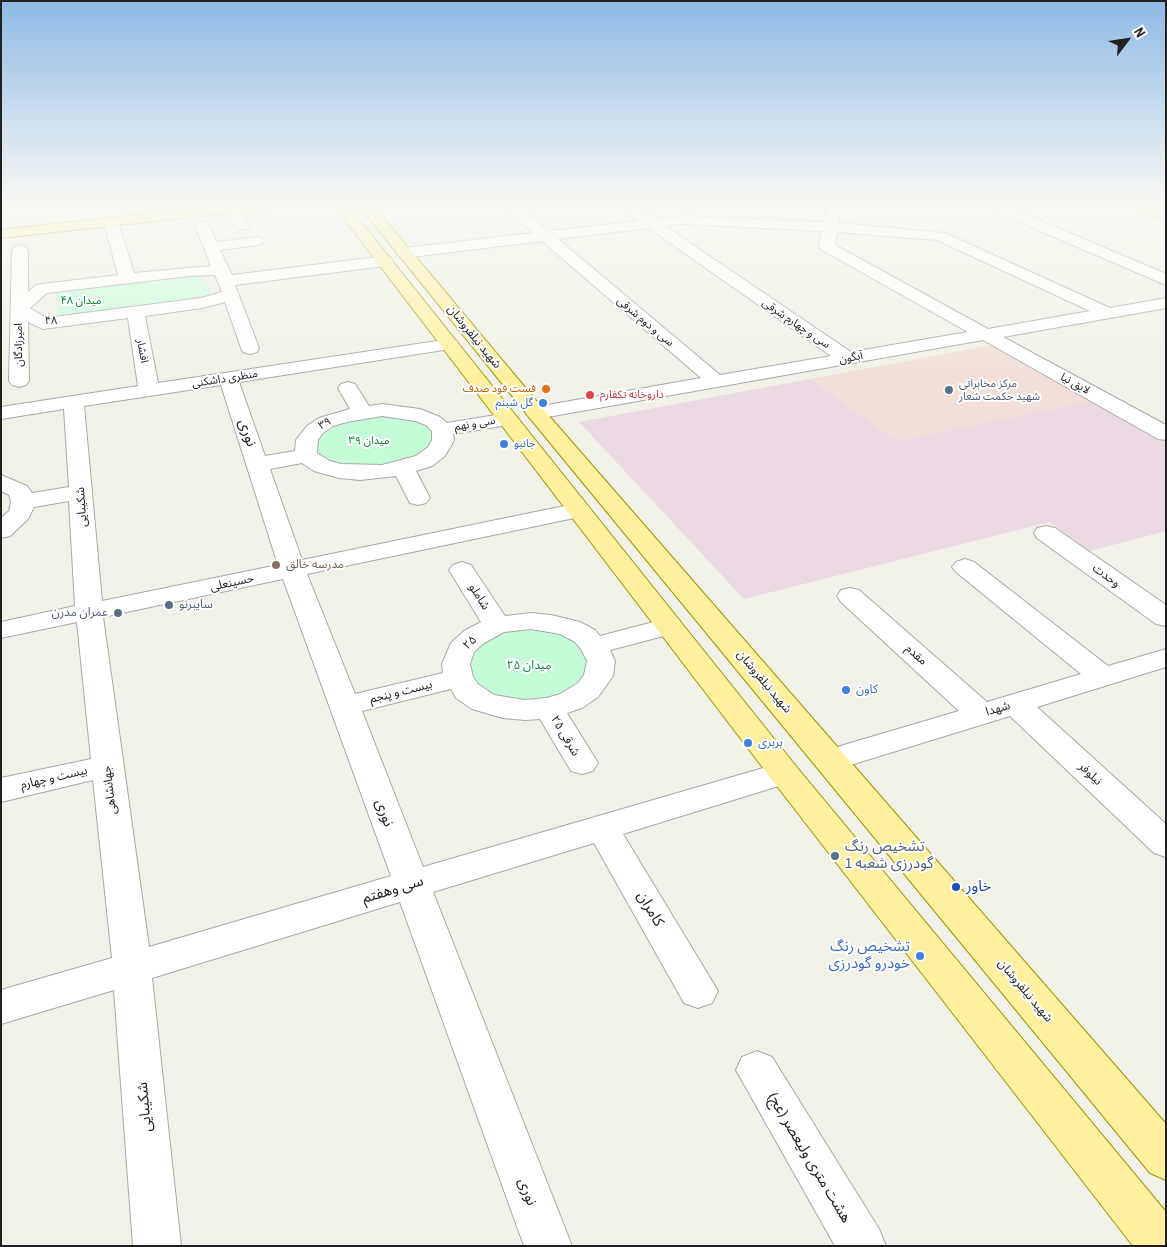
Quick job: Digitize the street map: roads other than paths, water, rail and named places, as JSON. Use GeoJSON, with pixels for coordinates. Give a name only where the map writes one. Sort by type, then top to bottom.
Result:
{"type":"FeatureCollection","features":[{"type":"Feature","properties":{"kind":"main road","name":"شهید نیلفروشان"},"geometry":{"type":"LineString","coordinates":[[410,261],[522,416]]}},
{"type":"Feature","properties":{"kind":"main road","name":"شهید نیلفروشان"},"geometry":{"type":"LineString","coordinates":[[385,262],[450,344],[522,416],[831,760],[1166,1158]]}},
{"type":"Feature","properties":{"kind":"main road"},"geometry":{"type":"LineString","coordinates":[[522,416],[580,510],[669,626],[784,773],[1163,1246]]}},
{"type":"Feature","properties":{"kind":"main road"},"geometry":{"type":"LineString","coordinates":[[784,773],[831,760]]}},
{"type":"Feature","properties":{"kind":"street"},"geometry":{"type":"LineString","coordinates":[[2,261],[20,268]]}},
{"type":"Feature","properties":{"kind":"street"},"geometry":{"type":"LineString","coordinates":[[123,261],[127,278]]}},
{"type":"Feature","properties":{"kind":"street"},"geometry":{"type":"LineString","coordinates":[[217,261],[250,348]]}},
{"type":"Feature","properties":{"kind":"street","name":"سی و دوم شرقی"},"geometry":{"type":"LineString","coordinates":[[573,261],[717,382]]}},
{"type":"Feature","properties":{"kind":"street","name":"سی و چهارم شرقی"},"geometry":{"type":"LineString","coordinates":[[705,261],[848,359]]}},
{"type":"Feature","properties":{"kind":"street","name":"لایق نیا"},"geometry":{"type":"LineString","coordinates":[[851,261],[1166,434]]}},
{"type":"Feature","properties":{"kind":"street"},"geometry":{"type":"LineString","coordinates":[[995,261],[1108,313]]}},
{"type":"Feature","properties":{"kind":"street"},"geometry":{"type":"LineString","coordinates":[[1122,261],[1166,280]]}},
{"type":"Feature","properties":{"kind":"street"},"geometry":{"type":"LineString","coordinates":[[10,309],[42,289],[127,278],[189,271],[226,282],[385,262]]}},
{"type":"Feature","properties":{"kind":"street"},"geometry":{"type":"LineString","coordinates":[[1,271],[20,268]]}},
{"type":"Feature","properties":{"kind":"street"},"geometry":{"type":"LineString","coordinates":[[1,280],[20,268]]}},
{"type":"Feature","properties":{"kind":"street"},"geometry":{"type":"LineString","coordinates":[[1,290],[20,268]]}},
{"type":"Feature","properties":{"kind":"street","name":"امیرزادگان"},"geometry":{"type":"LineString","coordinates":[[19,381],[10,309],[20,268]]}},
{"type":"Feature","properties":{"kind":"street","name":"۴۸"},"geometry":{"type":"LineString","coordinates":[[10,309],[43,324],[202,304],[226,282]]}},
{"type":"Feature","properties":{"kind":"street","name":"آبگون"},"geometry":{"type":"LineString","coordinates":[[522,416],[1166,303]]}},
{"type":"Feature","properties":{"kind":"street","name":"افشار"},"geometry":{"type":"LineString","coordinates":[[136,311],[149,390]]}},
{"type":"Feature","properties":{"kind":"street","name":"منظری داشکنی"},"geometry":{"type":"LineString","coordinates":[[1,413],[450,344]]}},
{"type":"Feature","properties":{"kind":"street","name":"نوری"},"geometry":{"type":"LineString","coordinates":[[228,378],[293,570],[410,885],[548,1246]]}},
{"type":"Feature","properties":{"kind":"street"},"geometry":{"type":"LineString","coordinates":[[348,388],[362,412]]}},
{"type":"Feature","properties":{"kind":"street","name":"شکیبایی"},"geometry":{"type":"LineString","coordinates":[[74,402],[89,612]]}},
{"type":"Feature","properties":{"kind":"street","name":"۳۹"},"geometry":{"type":"LineString","coordinates":[[306,456],[307,440],[314,430],[334,419],[362,412],[389,410],[420,415],[433,421],[442,430]]}},
{"type":"Feature","properties":{"kind":"street","name":"سی و نهم"},"geometry":{"type":"LineString","coordinates":[[442,430],[522,416]]}},
{"type":"Feature","properties":{"kind":"street"},"geometry":{"type":"LineString","coordinates":[[257,464],[306,456],[322,466],[339,471],[360,473],[382,472],[424,461],[437,451],[444,440],[442,430]]}},
{"type":"Feature","properties":{"kind":"street"},"geometry":{"type":"LineString","coordinates":[[403,468],[418,498]]}},
{"type":"Feature","properties":{"kind":"street"},"geometry":{"type":"LineString","coordinates":[[1,482],[19,491],[23,502],[20,514],[1,531]]}},
{"type":"Feature","properties":{"kind":"street"},"geometry":{"type":"LineString","coordinates":[[23,502],[80,492]]}},
{"type":"Feature","properties":{"kind":"street","name":"حسینعلی"},"geometry":{"type":"LineString","coordinates":[[1,630],[580,510]]}},
{"type":"Feature","properties":{"kind":"street","name":"وحدت"},"geometry":{"type":"LineString","coordinates":[[1046,533],[1166,618]]}},
{"type":"Feature","properties":{"kind":"street"},"geometry":{"type":"LineString","coordinates":[[965,567],[1103,677]]}},
{"type":"Feature","properties":{"kind":"street","name":"شاملو"},"geometry":{"type":"LineString","coordinates":[[462,570],[497,625]]}},
{"type":"Feature","properties":{"kind":"street","name":"مقدم"},"geometry":{"type":"LineString","coordinates":[[850,596],[981,714]]}},
{"type":"Feature","properties":{"kind":"street","name":"جهانشاهی"},"geometry":{"type":"LineString","coordinates":[[89,612],[132,968]]}},
{"type":"Feature","properties":{"kind":"street","name":"۲۵"},"geometry":{"type":"LineString","coordinates":[[458,678],[456,664],[462,650],[474,637],[497,625],[531,621],[551,623],[570,628],[585,636],[594,646]]}},
{"type":"Feature","properties":{"kind":"street"},"geometry":{"type":"LineString","coordinates":[[458,678],[467,691],[489,704],[502,708],[526,710],[549,708],[571,701],[588,690],[598,676],[601,661],[594,646],[669,626]]}},
{"type":"Feature","properties":{"kind":"street","name":"شهدا"},"geometry":{"type":"LineString","coordinates":[[831,760],[1166,658]]}},
{"type":"Feature","properties":{"kind":"street","name":"بیست و پنجم"},"geometry":{"type":"LineString","coordinates":[[344,706],[458,678]]}},
{"type":"Feature","properties":{"kind":"street","name":"نیلوفر"},"geometry":{"type":"LineString","coordinates":[[1015,704],[1166,844]]}},
{"type":"Feature","properties":{"kind":"street","name":"۲۵ شرقی"},"geometry":{"type":"LineString","coordinates":[[549,708],[582,764]]}},
{"type":"Feature","properties":{"kind":"street","name":"بیست و چهارم"},"geometry":{"type":"LineString","coordinates":[[1,790],[107,766]]}},
{"type":"Feature","properties":{"kind":"street","name":"سی وهفتم"},"geometry":{"type":"LineString","coordinates":[[1,1007],[784,773]]}},
{"type":"Feature","properties":{"kind":"street","name":"کامران"},"geometry":{"type":"LineString","coordinates":[[602,827],[698,991]]}},
{"type":"Feature","properties":{"kind":"street","name":"شکیبایی"},"geometry":{"type":"LineString","coordinates":[[132,968],[157,1246]]}},
{"type":"Feature","properties":{"kind":"street","name":"هشت متری ولیعصر (عج)"},"geometry":{"type":"LineString","coordinates":[[757,1070],[862,1246]]}},
{"type":"Feature","properties":{"kind":"place","name":"فست فود صدف"},"geometry":{"type":"Point","coordinates":[546,389]}},
{"type":"Feature","properties":{"kind":"place","name":"مرکز مخابراتی شهید حکمت شعار"},"geometry":{"type":"Point","coordinates":[949,390]}},
{"type":"Feature","properties":{"kind":"place","name":"داروخانه تکفارم"},"geometry":{"type":"Point","coordinates":[590,395]}},
{"type":"Feature","properties":{"kind":"place","name":"گل شبنم"},"geometry":{"type":"Point","coordinates":[543,403]}},
{"type":"Feature","properties":{"kind":"place","name":"جانبو"},"geometry":{"type":"Point","coordinates":[504,444]}},
{"type":"Feature","properties":{"kind":"place","name":"مدرسه خالق"},"geometry":{"type":"Point","coordinates":[276,565]}},
{"type":"Feature","properties":{"kind":"place","name":"سایبرنو"},"geometry":{"type":"Point","coordinates":[169,605]}},
{"type":"Feature","properties":{"kind":"place","name":"عمران مدرن"},"geometry":{"type":"Point","coordinates":[118,613]}},
{"type":"Feature","properties":{"kind":"place","name":"کاون"},"geometry":{"type":"Point","coordinates":[846,690]}},
{"type":"Feature","properties":{"kind":"place","name":"بربری"},"geometry":{"type":"Point","coordinates":[748,743]}},
{"type":"Feature","properties":{"kind":"place","name":"تشخیص رنگ گودرزی شعبه 1"},"geometry":{"type":"Point","coordinates":[835,856]}},
{"type":"Feature","properties":{"kind":"place","name":"خاور"},"geometry":{"type":"Point","coordinates":[956,887]}},
{"type":"Feature","properties":{"kind":"place","name":"تشخیص رنگ خودرو گودرزی"},"geometry":{"type":"Point","coordinates":[920,956]}},
{"type":"Feature","properties":{"kind":"park label","name":"میدان ۴۸"},"geometry":{"type":"Point","coordinates":[81,301]}},
{"type":"Feature","properties":{"kind":"park label","name":"میدان ۳۹"},"geometry":{"type":"Point","coordinates":[369,441]}},
{"type":"Feature","properties":{"kind":"park label","name":"میدان ۲۵"},"geometry":{"type":"Point","coordinates":[529,666]}}]}
